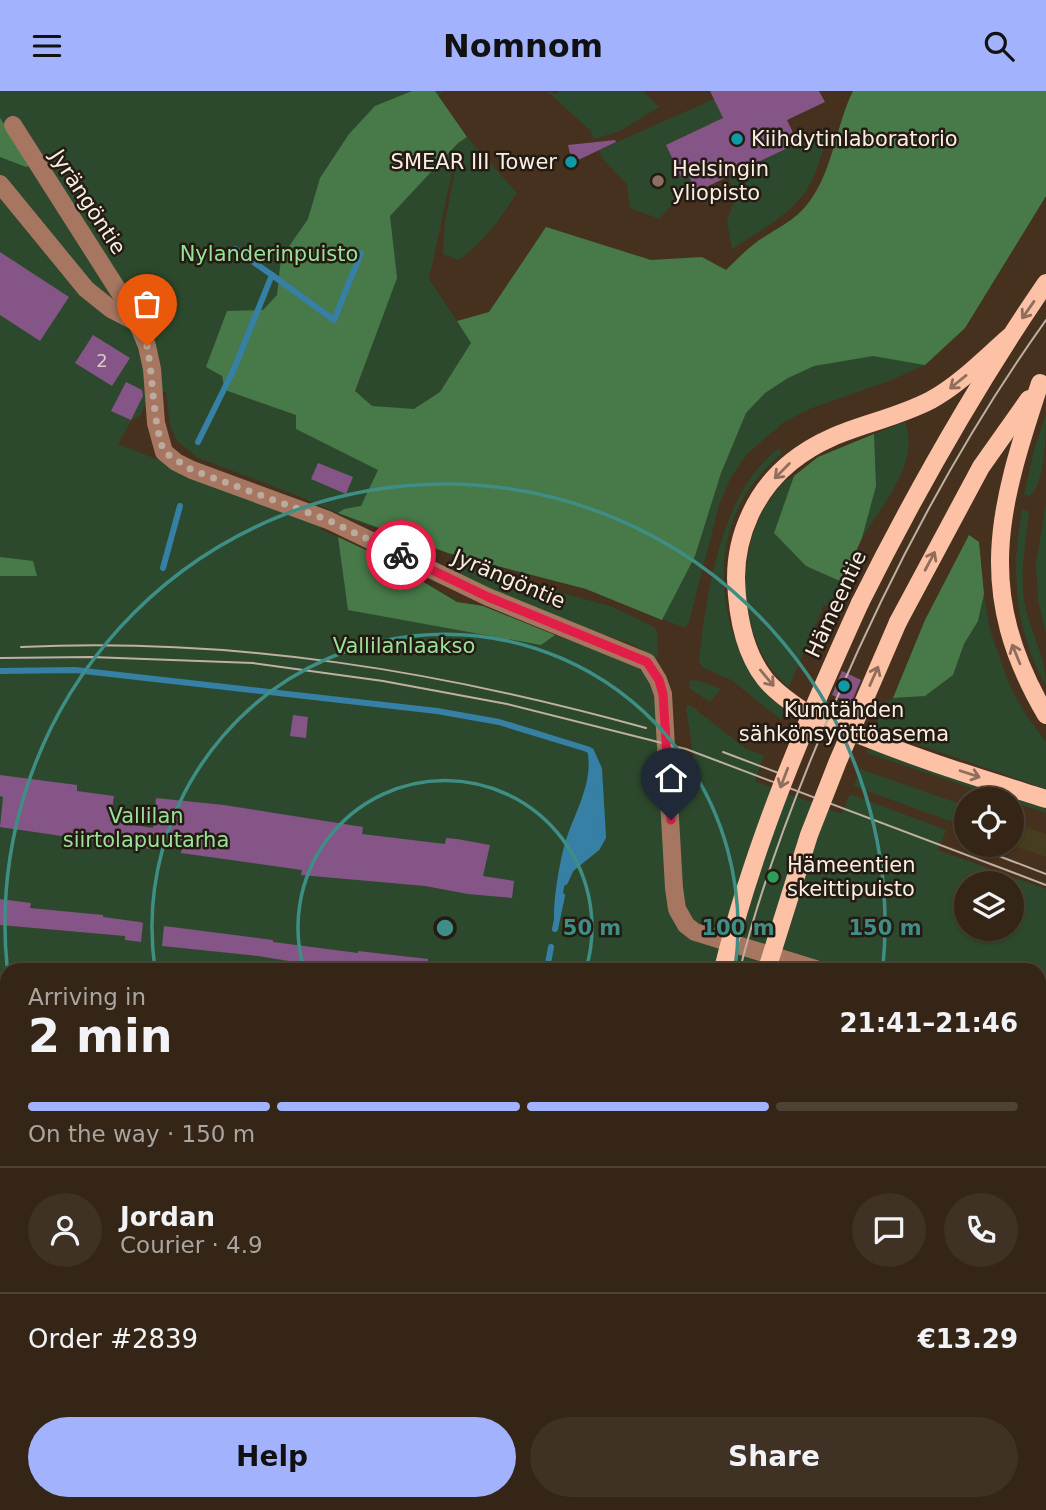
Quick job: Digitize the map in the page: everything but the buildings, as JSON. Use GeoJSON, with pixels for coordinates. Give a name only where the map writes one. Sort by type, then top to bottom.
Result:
{"type":"FeatureCollection","features":[{"type":"Feature","properties":{"kind":"main road","name":"Hämeentie"},"geometry":{"type":"LineString","coordinates":[[725,963],[768,822],[797,744],[860,603],[892,539],[1009,337],[1046,283]]}},
{"type":"Feature","properties":{"kind":"main road"},"geometry":{"type":"LineString","coordinates":[[1009,337],[954,386],[930,401],[838,433],[814,444],[788,464],[754,504],[746,524],[739,545],[737,593],[740,622],[753,659],[766,680],[803,711],[887,747],[1046,799]]}},
{"type":"Feature","properties":{"kind":"main road"},"geometry":{"type":"LineString","coordinates":[[769,963],[809,835],[898,622],[981,467],[1043,379]]}},
{"type":"Feature","properties":{"kind":"main road"},"geometry":{"type":"LineString","coordinates":[[1043,379],[1019,449],[1006,500],[999,582],[1010,639],[1028,682],[1046,715]]}},
{"type":"Feature","properties":{"kind":"street","name":"Jyrängöntie"},"geometry":{"type":"LineString","coordinates":[[13,125],[123,298],[144,338],[152,369],[159,439],[164,452],[192,470],[328,520],[488,597],[647,662],[659,680],[663,694],[674,888],[680,916],[695,932],[796,963]]}},
{"type":"Feature","properties":{"kind":"street"},"geometry":{"type":"LineString","coordinates":[[0,184],[86,289],[111,309],[135,322]]}},
{"type":"Feature","properties":{"kind":"green space"},"geometry":{"type":"Polygon","coordinates":[[[0,91],[443,91],[438,96],[467,137],[517,193],[484,238],[458,260],[443,254],[445,222],[455,170],[453,168],[429,279],[487,366],[611,422],[1046,91],[1046,196],[965,328],[925,365],[889,381],[809,409],[783,423],[747,454],[730,479],[719,505],[689,622],[685,628],[586,589],[448,553],[356,521],[199,458],[177,441],[170,426],[166,392],[150,393],[140,416],[131,421],[118,444],[322,524],[320,529],[383,558],[457,602],[483,606],[628,661],[645,673],[654,687],[658,752],[694,761],[686,707],[690,705],[745,748],[764,756],[755,781],[842,814],[850,794],[946,830],[938,850],[996,871],[954,871],[954,941],[1024,941],[1024,881],[1046,889],[1046,963],[0,963],[0,91]]]}},
{"type":"Feature","properties":{"kind":"green space"},"geometry":{"type":"Polygon","coordinates":[[[412,91],[435,91],[467,137],[458,143],[390,216],[397,278],[355,391],[372,406],[414,409],[440,392],[471,343],[457,321],[489,312],[546,227],[651,260],[702,257],[726,270],[754,244],[806,206],[822,180],[853,91],[1046,91],[1046,196],[965,328],[925,365],[873,356],[814,366],[765,393],[746,413],[721,473],[695,556],[662,620],[586,589],[448,553],[338,513],[361,506],[378,470],[296,429],[296,415],[225,390],[222,376],[206,367],[227,311],[263,310],[277,295],[281,258],[308,219],[320,178],[349,134],[375,106],[412,91]]]}},
{"type":"Feature","properties":{"kind":"green space"},"geometry":{"type":"Polygon","coordinates":[[[547,91],[556,94],[559,91],[643,91],[659,107],[620,131],[594,139],[591,131],[547,91]]]}},
{"type":"Feature","properties":{"kind":"green space"},"geometry":{"type":"Polygon","coordinates":[[[714,99],[723,118],[689,176],[696,192],[678,198],[659,219],[630,208],[627,184],[602,158],[599,150],[714,99]]]}},
{"type":"Feature","properties":{"kind":"green space"},"geometry":{"type":"Polygon","coordinates":[[[0,118],[32,165],[26,167],[0,157],[0,118]]]}},
{"type":"Feature","properties":{"kind":"green space"},"geometry":{"type":"Polygon","coordinates":[[[829,128],[814,176],[799,200],[772,223],[732,249],[727,221],[736,195],[728,177],[829,128]]]}},
{"type":"Feature","properties":{"kind":"green space"},"geometry":{"type":"Polygon","coordinates":[[[1046,414],[1041,471],[1034,490],[1029,496],[1024,495],[1034,451],[1046,414]]]}},
{"type":"Feature","properties":{"kind":"green space"},"geometry":{"type":"Polygon","coordinates":[[[905,422],[909,437],[904,467],[889,497],[862,538],[876,486],[874,434],[905,422]]]}},
{"type":"Feature","properties":{"kind":"green space"},"geometry":{"type":"Polygon","coordinates":[[[874,434],[876,486],[862,538],[842,582],[806,566],[774,533],[794,476],[818,457],[874,434]]]}},
{"type":"Feature","properties":{"kind":"green space"},"geometry":{"type":"Polygon","coordinates":[[[779,448],[782,453],[756,480],[736,513],[724,565],[724,592],[738,645],[750,670],[785,710],[781,720],[733,681],[702,667],[699,660],[713,574],[730,516],[759,467],[779,448]]]}},
{"type":"Feature","properties":{"kind":"green space"},"geometry":{"type":"Polygon","coordinates":[[[794,476],[774,533],[806,566],[842,582],[830,607],[824,605],[789,687],[772,669],[759,647],[750,623],[746,569],[750,543],[759,519],[778,488],[794,476]]]}},
{"type":"Feature","properties":{"kind":"green space"},"geometry":{"type":"Polygon","coordinates":[[[1046,502],[1046,633],[1038,600],[1036,563],[1046,502]]]}},
{"type":"Feature","properties":{"kind":"green space"},"geometry":{"type":"Polygon","coordinates":[[[1022,509],[1029,512],[1023,561],[1024,598],[1044,666],[1046,685],[1027,643],[1018,599],[1016,577],[1022,509]]]}},
{"type":"Feature","properties":{"kind":"green space"},"geometry":{"type":"Polygon","coordinates":[[[969,535],[979,542],[984,594],[978,621],[964,644],[953,675],[925,696],[893,698],[925,620],[969,535]]]}},
{"type":"Feature","properties":{"kind":"green space"},"geometry":{"type":"Polygon","coordinates":[[[338,537],[383,558],[457,602],[483,606],[555,635],[541,645],[348,610],[338,537]]]}},
{"type":"Feature","properties":{"kind":"green space"},"geometry":{"type":"Polygon","coordinates":[[[0,557],[33,561],[37,576],[0,576],[0,557]]]}},
{"type":"Feature","properties":{"kind":"green space"},"geometry":{"type":"Polygon","coordinates":[[[459,564],[613,607],[654,627],[657,631],[658,655],[656,658],[634,645],[456,578],[454,570],[459,564]]]}},
{"type":"Feature","properties":{"kind":"green space"},"geometry":{"type":"Polygon","coordinates":[[[984,594],[990,630],[1009,684],[1026,715],[1046,742],[1046,789],[874,729],[886,702],[893,698],[925,696],[953,675],[964,644],[978,621],[984,594]]]}},
{"type":"Feature","properties":{"kind":"green space"},"geometry":{"type":"Polygon","coordinates":[[[696,680],[721,689],[710,702],[689,688],[690,681],[696,680]]]}},
{"type":"Feature","properties":{"kind":"green space"},"geometry":{"type":"Polygon","coordinates":[[[868,748],[985,787],[968,787],[867,753],[868,748]]]}},
{"type":"Feature","properties":{"kind":"green space"},"geometry":{"type":"Polygon","coordinates":[[[860,769],[954,802],[954,823],[854,786],[860,769]]]}},
{"type":"Feature","properties":{"kind":"green space"},"geometry":{"type":"Polygon","coordinates":[[[1024,800],[1045,807],[1046,813],[1024,806],[1024,800]]]}},
{"type":"Feature","properties":{"kind":"sand"},"geometry":{"type":"Polygon","coordinates":[[[1024,826],[1046,834],[1046,857],[1024,849],[1024,826]]]}},
{"type":"Feature","properties":{"kind":"water"},"geometry":{"type":"Polygon","coordinates":[[[587,749],[591,751],[599,769],[603,837],[597,848],[571,869],[565,883],[555,929],[554,909],[559,870],[567,837],[586,783],[589,760],[587,749]]]}},
{"type":"Feature","properties":{"kind":"waterway"},"geometry":{"type":"LineString","coordinates":[[235,249],[272,275]]}},
{"type":"Feature","properties":{"kind":"waterway"},"geometry":{"type":"LineString","coordinates":[[198,442],[234,369],[272,275],[334,320],[361,253]]}},
{"type":"Feature","properties":{"kind":"waterway"},"geometry":{"type":"LineString","coordinates":[[163,568],[180,506]]}},
{"type":"Feature","properties":{"kind":"waterway"},"geometry":{"type":"LineString","coordinates":[[0,671],[75,670],[437,711],[499,722],[587,749],[591,751],[599,769],[603,837],[597,848],[571,869],[565,882]]}},
{"type":"Feature","properties":{"kind":"waterway"},"geometry":{"type":"LineString","coordinates":[[555,929],[562,896]]}},
{"type":"Feature","properties":{"kind":"waterway"},"geometry":{"type":"LineString","coordinates":[[548,963],[551,947]]}},
{"type":"Feature","properties":{"kind":"tram line"},"geometry":{"type":"LineString","coordinates":[[742,963],[770,866],[795,799],[881,601],[957,457],[1046,320]]}},
{"type":"Feature","properties":{"kind":"tram line"},"geometry":{"type":"LineString","coordinates":[[21,647],[180,647],[337,662],[492,690],[646,728]]}},
{"type":"Feature","properties":{"kind":"tram line"},"geometry":{"type":"LineString","coordinates":[[0,658],[91,657],[253,663],[383,681],[507,704],[686,749],[1046,885]]}},
{"type":"Feature","properties":{"kind":"tram line"},"geometry":{"type":"LineString","coordinates":[[723,752],[789,777]]}},
{"type":"Feature","properties":{"kind":"tram line"},"geometry":{"type":"LineString","coordinates":[[1001,857],[1046,874]]}},
{"type":"Feature","properties":{"kind":"way so far"},"geometry":{"type":"LineString","coordinates":[[147,346],[159,439],[164,452],[176,462],[328,520],[401,555]]}},
{"type":"Feature","properties":{"kind":"place","name":"Kiihdytinlaboratorio"},"geometry":{"type":"Point","coordinates":[737,139]}},
{"type":"Feature","properties":{"kind":"place","name":"SMEAR III Tower"},"geometry":{"type":"Point","coordinates":[571,162]}},
{"type":"Feature","properties":{"kind":"place","name":"Helsingin yliopisto"},"geometry":{"type":"Point","coordinates":[658,181]}},
{"type":"Feature","properties":{"kind":"place","name":"Kumtähden sähkönsyöttöasema"},"geometry":{"type":"Point","coordinates":[844,686]}},
{"type":"Feature","properties":{"kind":"place","name":"Hämeentien skeittipuisto"},"geometry":{"type":"Point","coordinates":[773,877]}},
{"type":"Feature","properties":{"kind":"route"},"geometry":{"type":"LineString","coordinates":[[401,555],[488,597],[647,662],[659,680],[663,694],[671,820]]}},
{"type":"Feature","properties":{"kind":"park label","name":"Nylanderinpuisto"},"geometry":{"type":"Point","coordinates":[269,254]}},
{"type":"Feature","properties":{"kind":"park label","name":"Vallilanlaakso"},"geometry":{"type":"Point","coordinates":[404,646]}},
{"type":"Feature","properties":{"kind":"park label","name":"Vallilan siirtolapuutarha"},"geometry":{"type":"Point","coordinates":[146,828]}}]}
